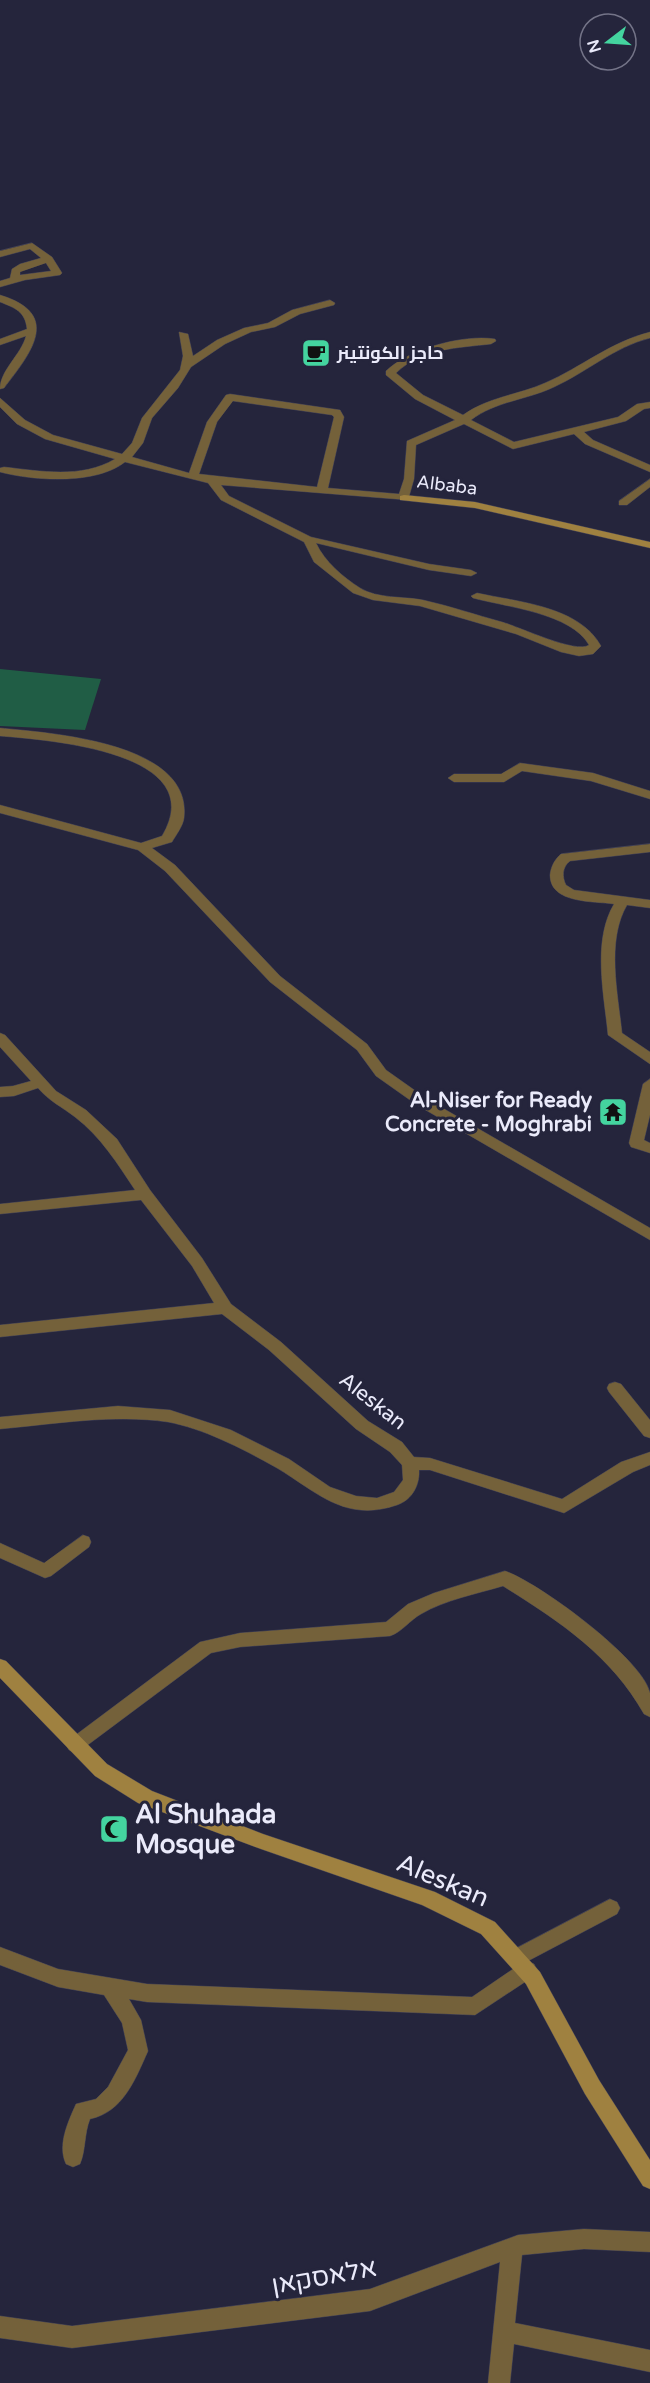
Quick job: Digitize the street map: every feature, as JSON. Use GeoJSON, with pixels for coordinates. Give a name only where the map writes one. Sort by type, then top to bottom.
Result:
{"type":"FeatureCollection","features":[{"type":"Feature","properties":{"kind":"street"},"geometry":{"type":"LineString","coordinates":[[0,254],[32,246],[49,260],[57,273],[15,279],[0,284]]}},
{"type":"Feature","properties":{"kind":"street"},"geometry":{"type":"LineString","coordinates":[[15,279],[15,271],[23,266],[49,260]]}},
{"type":"Feature","properties":{"kind":"street"},"geometry":{"type":"LineString","coordinates":[[0,298],[24,309],[33,320],[33,330],[23,355],[0,386]]}},
{"type":"Feature","properties":{"kind":"street"},"geometry":{"type":"LineString","coordinates":[[187,365],[220,342],[248,330],[271,325],[296,312],[330,303]]}},
{"type":"Feature","properties":{"kind":"street"},"geometry":{"type":"LineString","coordinates":[[0,342],[33,330]]}},
{"type":"Feature","properties":{"kind":"street"},"geometry":{"type":"LineString","coordinates":[[4,470],[46,476],[89,473],[107,468],[130,452],[142,436],[143,421],[176,384],[187,365],[189,357],[183,334]]}},
{"type":"Feature","properties":{"kind":"street"},"geometry":{"type":"LineString","coordinates":[[464,420],[476,408],[549,385],[604,352],[650,334]]}},
{"type":"Feature","properties":{"kind":"street"},"geometry":{"type":"LineString","coordinates":[[491,340],[439,347],[417,354],[399,362],[390,373],[419,397],[513,446],[622,419],[641,406],[650,405]]}},
{"type":"Feature","properties":{"kind":"street"},"geometry":{"type":"LineString","coordinates":[[193,476],[212,422],[230,397],[336,412],[339,417],[322,490]]}},
{"type":"Feature","properties":{"kind":"street"},"geometry":{"type":"LineString","coordinates":[[0,401],[21,422],[49,437],[193,476],[212,480],[404,498]]}},
{"type":"Feature","properties":{"kind":"street","name":"Albaba"},"geometry":{"type":"LineString","coordinates":[[464,420],[411,443],[409,479],[404,498],[476,505],[650,545]]}},
{"type":"Feature","properties":{"kind":"street"},"geometry":{"type":"LineString","coordinates":[[577,431],[589,442],[650,469]]}},
{"type":"Feature","properties":{"kind":"street"},"geometry":{"type":"LineString","coordinates":[[212,480],[225,498],[309,540],[429,567],[471,573]]}},
{"type":"Feature","properties":{"kind":"street"},"geometry":{"type":"LineString","coordinates":[[623,503],[650,482]]}},
{"type":"Feature","properties":{"kind":"street"},"geometry":{"type":"LineString","coordinates":[[309,540],[318,561],[357,591],[373,597],[421,603],[520,631],[565,649],[579,652],[589,651],[595,646],[593,639],[580,628],[547,612],[477,596]]}},
{"type":"Feature","properties":{"kind":"street"},"geometry":{"type":"LineString","coordinates":[[0,732],[42,735],[100,747],[139,759],[162,773],[178,797],[177,819],[167,839],[142,847]]}},
{"type":"Feature","properties":{"kind":"street"},"geometry":{"type":"LineString","coordinates":[[454,778],[504,778],[520,767],[593,777],[650,795]]}},
{"type":"Feature","properties":{"kind":"street"},"geometry":{"type":"LineString","coordinates":[[0,809],[116,842],[142,847],[170,868],[275,979],[362,1047],[381,1073],[422,1102],[650,1234]]}},
{"type":"Feature","properties":{"kind":"street"},"geometry":{"type":"LineString","coordinates":[[650,848],[566,857],[557,864],[562,890],[572,894],[622,902],[650,904]]}},
{"type":"Feature","properties":{"kind":"street"},"geometry":{"type":"LineString","coordinates":[[622,902],[615,909],[610,926],[610,987],[615,1035],[650,1059]]}},
{"type":"Feature","properties":{"kind":"street","name":"Aleskan"},"geometry":{"type":"LineString","coordinates":[[0,1038],[23,1061],[39,1083],[81,1114],[112,1143],[145,1194],[197,1262],[225,1308],[274,1346],[362,1425],[396,1447],[410,1463],[411,1481],[400,1497],[377,1505],[356,1503],[324,1492],[283,1464],[225,1434],[170,1416],[118,1412],[0,1423]]}},
{"type":"Feature","properties":{"kind":"street"},"geometry":{"type":"LineString","coordinates":[[0,1092],[39,1083]]}},
{"type":"Feature","properties":{"kind":"street"},"geometry":{"type":"LineString","coordinates":[[650,1084],[636,1143],[650,1148]]}},
{"type":"Feature","properties":{"kind":"street"},"geometry":{"type":"LineString","coordinates":[[0,1209],[145,1194]]}},
{"type":"Feature","properties":{"kind":"street"},"geometry":{"type":"LineString","coordinates":[[0,1331],[225,1308]]}},
{"type":"Feature","properties":{"kind":"street"},"geometry":{"type":"LineString","coordinates":[[615,1388],[650,1432]]}},
{"type":"Feature","properties":{"kind":"street"},"geometry":{"type":"LineString","coordinates":[[410,1463],[430,1464],[564,1506],[627,1467],[650,1458]]}},
{"type":"Feature","properties":{"kind":"street"},"geometry":{"type":"LineString","coordinates":[[0,1550],[45,1571],[83,1542]]}},
{"type":"Feature","properties":{"kind":"street"},"geometry":{"type":"LineString","coordinates":[[75,1745],[206,1647],[240,1640],[390,1629],[414,1610],[440,1598],[505,1578],[573,1622],[616,1660],[642,1692],[650,1709]]}},
{"type":"Feature","properties":{"kind":"street","name":"Aleskan"},"geometry":{"type":"LineString","coordinates":[[0,1666],[100,1770],[145,1797],[261,1841],[428,1898],[488,1928],[521,1964],[592,2087],[650,2179]]}},
{"type":"Feature","properties":{"kind":"street"},"geometry":{"type":"LineString","coordinates":[[0,1956],[58,1978],[147,1993],[475,2006],[521,1964],[610,1908]]}},
{"type":"Feature","properties":{"kind":"street"},"geometry":{"type":"LineString","coordinates":[[73,2157],[75,2130],[83,2111],[101,2107],[115,2094],[138,2050],[131,2020],[110,1987]]}},
{"type":"Feature","properties":{"kind":"street","name":"אלאסקאן"},"geometry":{"type":"LineString","coordinates":[[0,2327],[72,2337],[370,2300],[512,2247],[584,2239],[650,2242]]}},
{"type":"Feature","properties":{"kind":"street"},"geometry":{"type":"LineString","coordinates":[[499,2383],[512,2247]]}},
{"type":"Feature","properties":{"kind":"street"},"geometry":{"type":"LineString","coordinates":[[504,2331],[650,2361]]}},
{"type":"Feature","properties":{"kind":"green space"},"geometry":{"type":"Polygon","coordinates":[[[0,669],[101,679],[85,730],[0,726],[0,669]]]}},
{"type":"Feature","properties":{"kind":"place","name":"حاجز الكونتينر"},"geometry":{"type":"Point","coordinates":[316,353]}},
{"type":"Feature","properties":{"kind":"place","name":"Al-Niser for Ready Concrete - Moghrabi"},"geometry":{"type":"Point","coordinates":[613,1112]}},
{"type":"Feature","properties":{"kind":"place","name":"Al Shuhada Mosque"},"geometry":{"type":"Point","coordinates":[114,1829]}}]}
